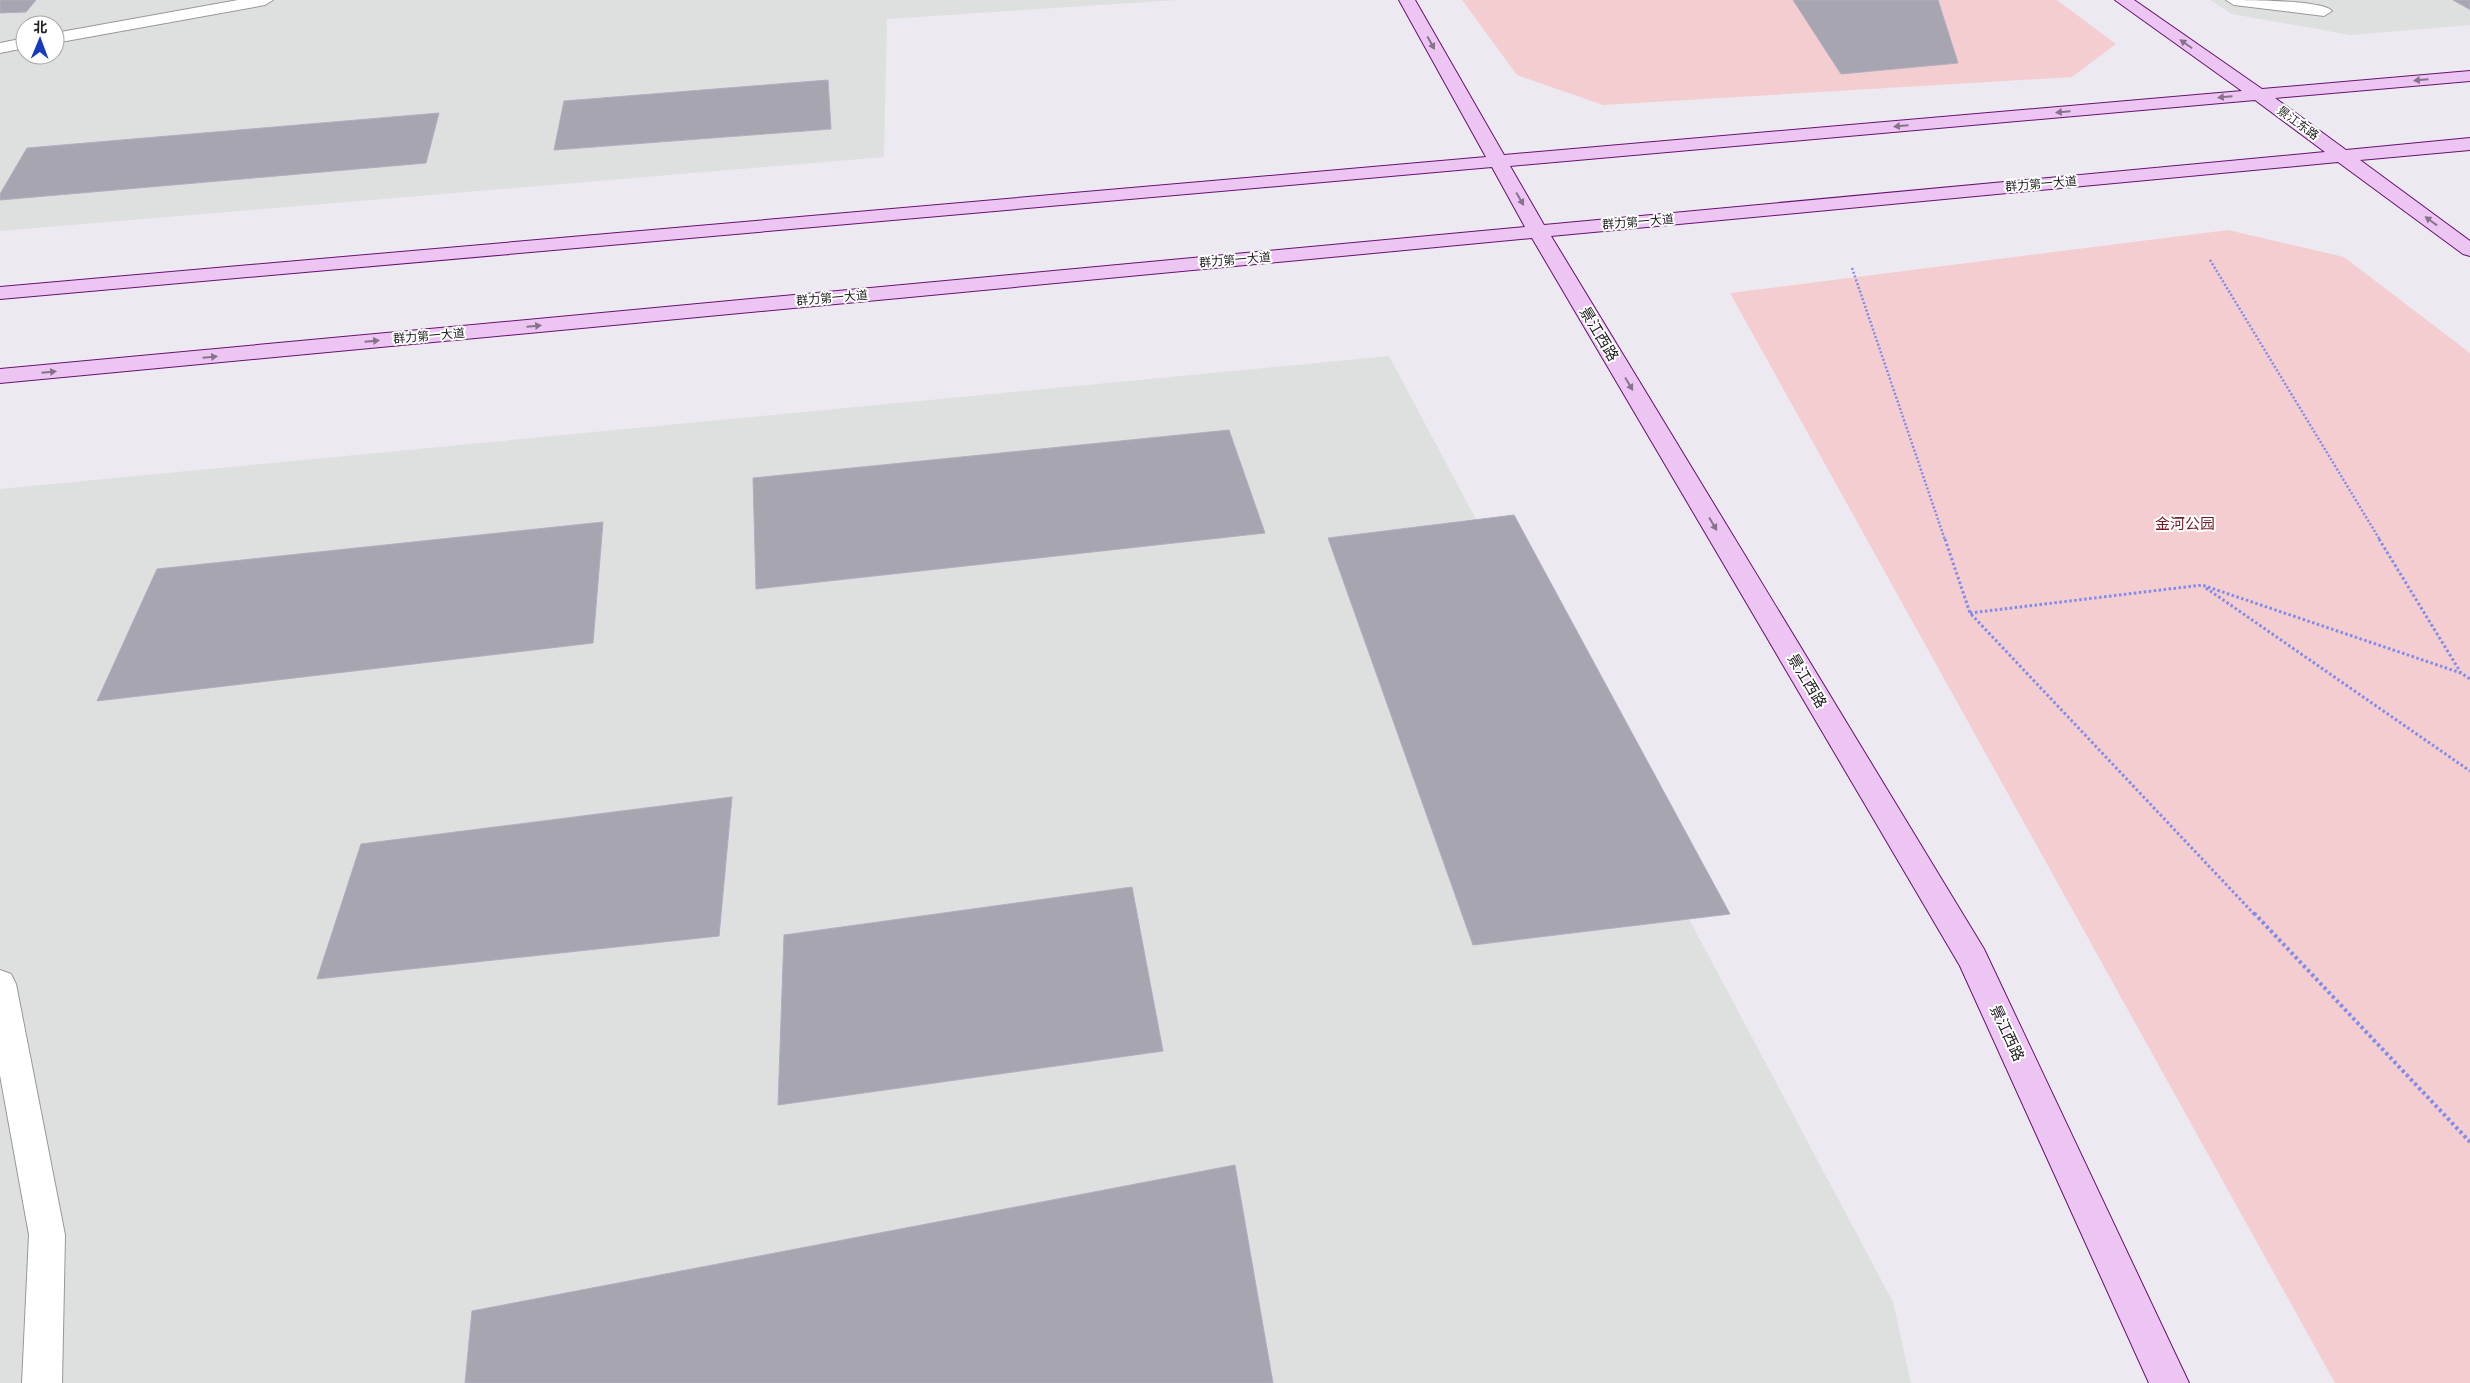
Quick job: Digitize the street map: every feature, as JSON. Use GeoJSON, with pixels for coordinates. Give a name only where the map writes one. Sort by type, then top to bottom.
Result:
{"type":"FeatureCollection","features":[{"type":"Feature","properties":{"kind":"main road","name":"景江西路"},"geometry":{"type":"LineString","coordinates":[[1407,0],[1538,232],[1973,959],[2169,1383]]}},
{"type":"Feature","properties":{"kind":"main road","name":"景江东路"},"geometry":{"type":"LineString","coordinates":[[2123,0],[2258,94],[2470,250]]}},
{"type":"Feature","properties":{"kind":"main road"},"geometry":{"type":"LineString","coordinates":[[0,292],[2470,76]]}},
{"type":"Feature","properties":{"kind":"main road","name":"群力第一大道"},"geometry":{"type":"LineString","coordinates":[[0,376],[2470,144]]}},
{"type":"Feature","properties":{"kind":"street"},"geometry":{"type":"LineString","coordinates":[[65,36],[265,0]]}},
{"type":"Feature","properties":{"kind":"street"},"geometry":{"type":"LineString","coordinates":[[2234,0],[2324,11]]}},
{"type":"Feature","properties":{"kind":"street"},"geometry":{"type":"LineString","coordinates":[[0,48],[15,46]]}},
{"type":"Feature","properties":{"kind":"street"},"geometry":{"type":"LineString","coordinates":[[0,984],[47,1235],[42,1383]]}},
{"type":"Feature","properties":{"kind":"path"},"geometry":{"type":"LineString","coordinates":[[2210,260],[2461,673]]}},
{"type":"Feature","properties":{"kind":"path"},"geometry":{"type":"LineString","coordinates":[[1852,268],[1970,613],[2470,1142]]}},
{"type":"Feature","properties":{"kind":"path"},"geometry":{"type":"LineString","coordinates":[[2202,585],[2470,771]]}},
{"type":"Feature","properties":{"kind":"path"},"geometry":{"type":"LineString","coordinates":[[1970,613],[2202,585],[2461,673],[2470,679]]}},
{"type":"Feature","properties":{"kind":"shaded area"},"geometry":{"type":"Polygon","coordinates":[[[0,0],[1178,0],[887,19],[884,157],[0,231],[0,0]]]}},
{"type":"Feature","properties":{"kind":"shaded area"},"geometry":{"type":"Polygon","coordinates":[[[2210,0],[2470,0],[2470,25],[2350,35],[2232,14],[2210,0]]]}},
{"type":"Feature","properties":{"kind":"shaded area"},"geometry":{"type":"Polygon","coordinates":[[[1389,356],[1893,1302],[1911,1383],[0,1383],[0,489],[1389,356]]]}},
{"type":"Feature","properties":{"kind":"green space"},"geometry":{"type":"Polygon","coordinates":[[[1462,0],[2057,0],[2116,44],[2072,77],[1603,105],[1517,75],[1462,0]]]}},
{"type":"Feature","properties":{"kind":"green space","name":"金河公园"},"geometry":{"type":"Polygon","coordinates":[[[2228,230],[2344,257],[2470,353],[2470,1383],[2335,1383],[1730,293],[2228,230]]]}},
{"type":"Feature","properties":{"kind":"building"},"geometry":{"type":"Polygon","coordinates":[[[0,0],[36,0],[26,12],[0,13],[0,0]]]}},
{"type":"Feature","properties":{"kind":"building"},"geometry":{"type":"Polygon","coordinates":[[[1793,0],[1938,0],[1958,63],[1841,74],[1793,0]]]}},
{"type":"Feature","properties":{"kind":"building"},"geometry":{"type":"Polygon","coordinates":[[[2453,0],[2470,0],[2470,9],[2469,9],[2453,0]]]}},
{"type":"Feature","properties":{"kind":"building"},"geometry":{"type":"Polygon","coordinates":[[[828,80],[831,129],[554,150],[564,101],[828,80]]]}},
{"type":"Feature","properties":{"kind":"building"},"geometry":{"type":"Polygon","coordinates":[[[439,113],[426,163],[0,200],[0,194],[27,148],[439,113]]]}},
{"type":"Feature","properties":{"kind":"building"},"geometry":{"type":"Polygon","coordinates":[[[1229,430],[1265,533],[756,589],[753,478],[1229,430]]]}},
{"type":"Feature","properties":{"kind":"building"},"geometry":{"type":"Polygon","coordinates":[[[1514,515],[1730,914],[1473,945],[1328,538],[1514,515]]]}},
{"type":"Feature","properties":{"kind":"building"},"geometry":{"type":"Polygon","coordinates":[[[603,522],[593,643],[97,701],[157,569],[603,522]]]}},
{"type":"Feature","properties":{"kind":"building"},"geometry":{"type":"Polygon","coordinates":[[[732,797],[719,936],[317,979],[361,844],[732,797]]]}},
{"type":"Feature","properties":{"kind":"building"},"geometry":{"type":"Polygon","coordinates":[[[1132,887],[1163,1051],[778,1105],[784,935],[1132,887]]]}},
{"type":"Feature","properties":{"kind":"building"},"geometry":{"type":"Polygon","coordinates":[[[1235,1165],[1273,1383],[465,1383],[472,1311],[1235,1165]]]}}]}
